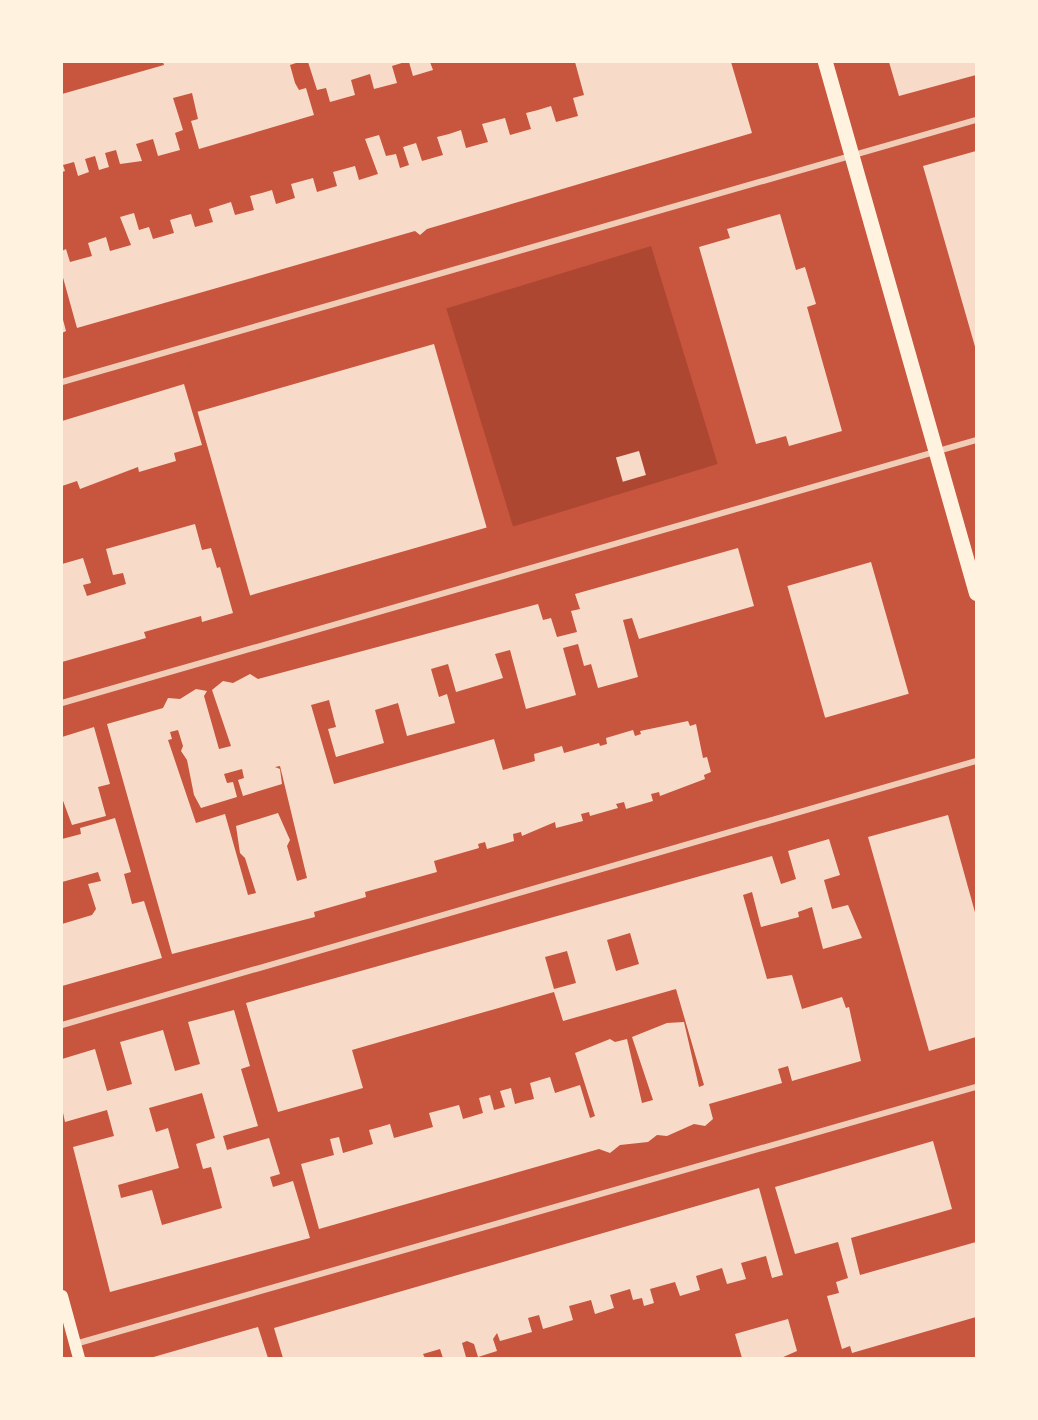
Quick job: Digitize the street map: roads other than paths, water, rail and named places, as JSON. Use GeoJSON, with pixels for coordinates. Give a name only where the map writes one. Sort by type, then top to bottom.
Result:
{"type":"FeatureCollection","features":[{"type":"Feature","properties":{"kind":"main road"},"geometry":{"type":"LineString","coordinates":[[825,62],[976,593]]}},
{"type":"Feature","properties":{"kind":"main road"},"geometry":{"type":"LineString","coordinates":[[62,1296],[79,1359]]}},
{"type":"Feature","properties":{"kind":"street"},"geometry":{"type":"LineString","coordinates":[[62,382],[976,120]]}},
{"type":"Feature","properties":{"kind":"street"},"geometry":{"type":"LineString","coordinates":[[62,704],[976,440]]}},
{"type":"Feature","properties":{"kind":"street"},"geometry":{"type":"LineString","coordinates":[[62,1025],[976,760]]}},
{"type":"Feature","properties":{"kind":"street"},"geometry":{"type":"LineString","coordinates":[[75,1344],[976,1087]]}}]}
